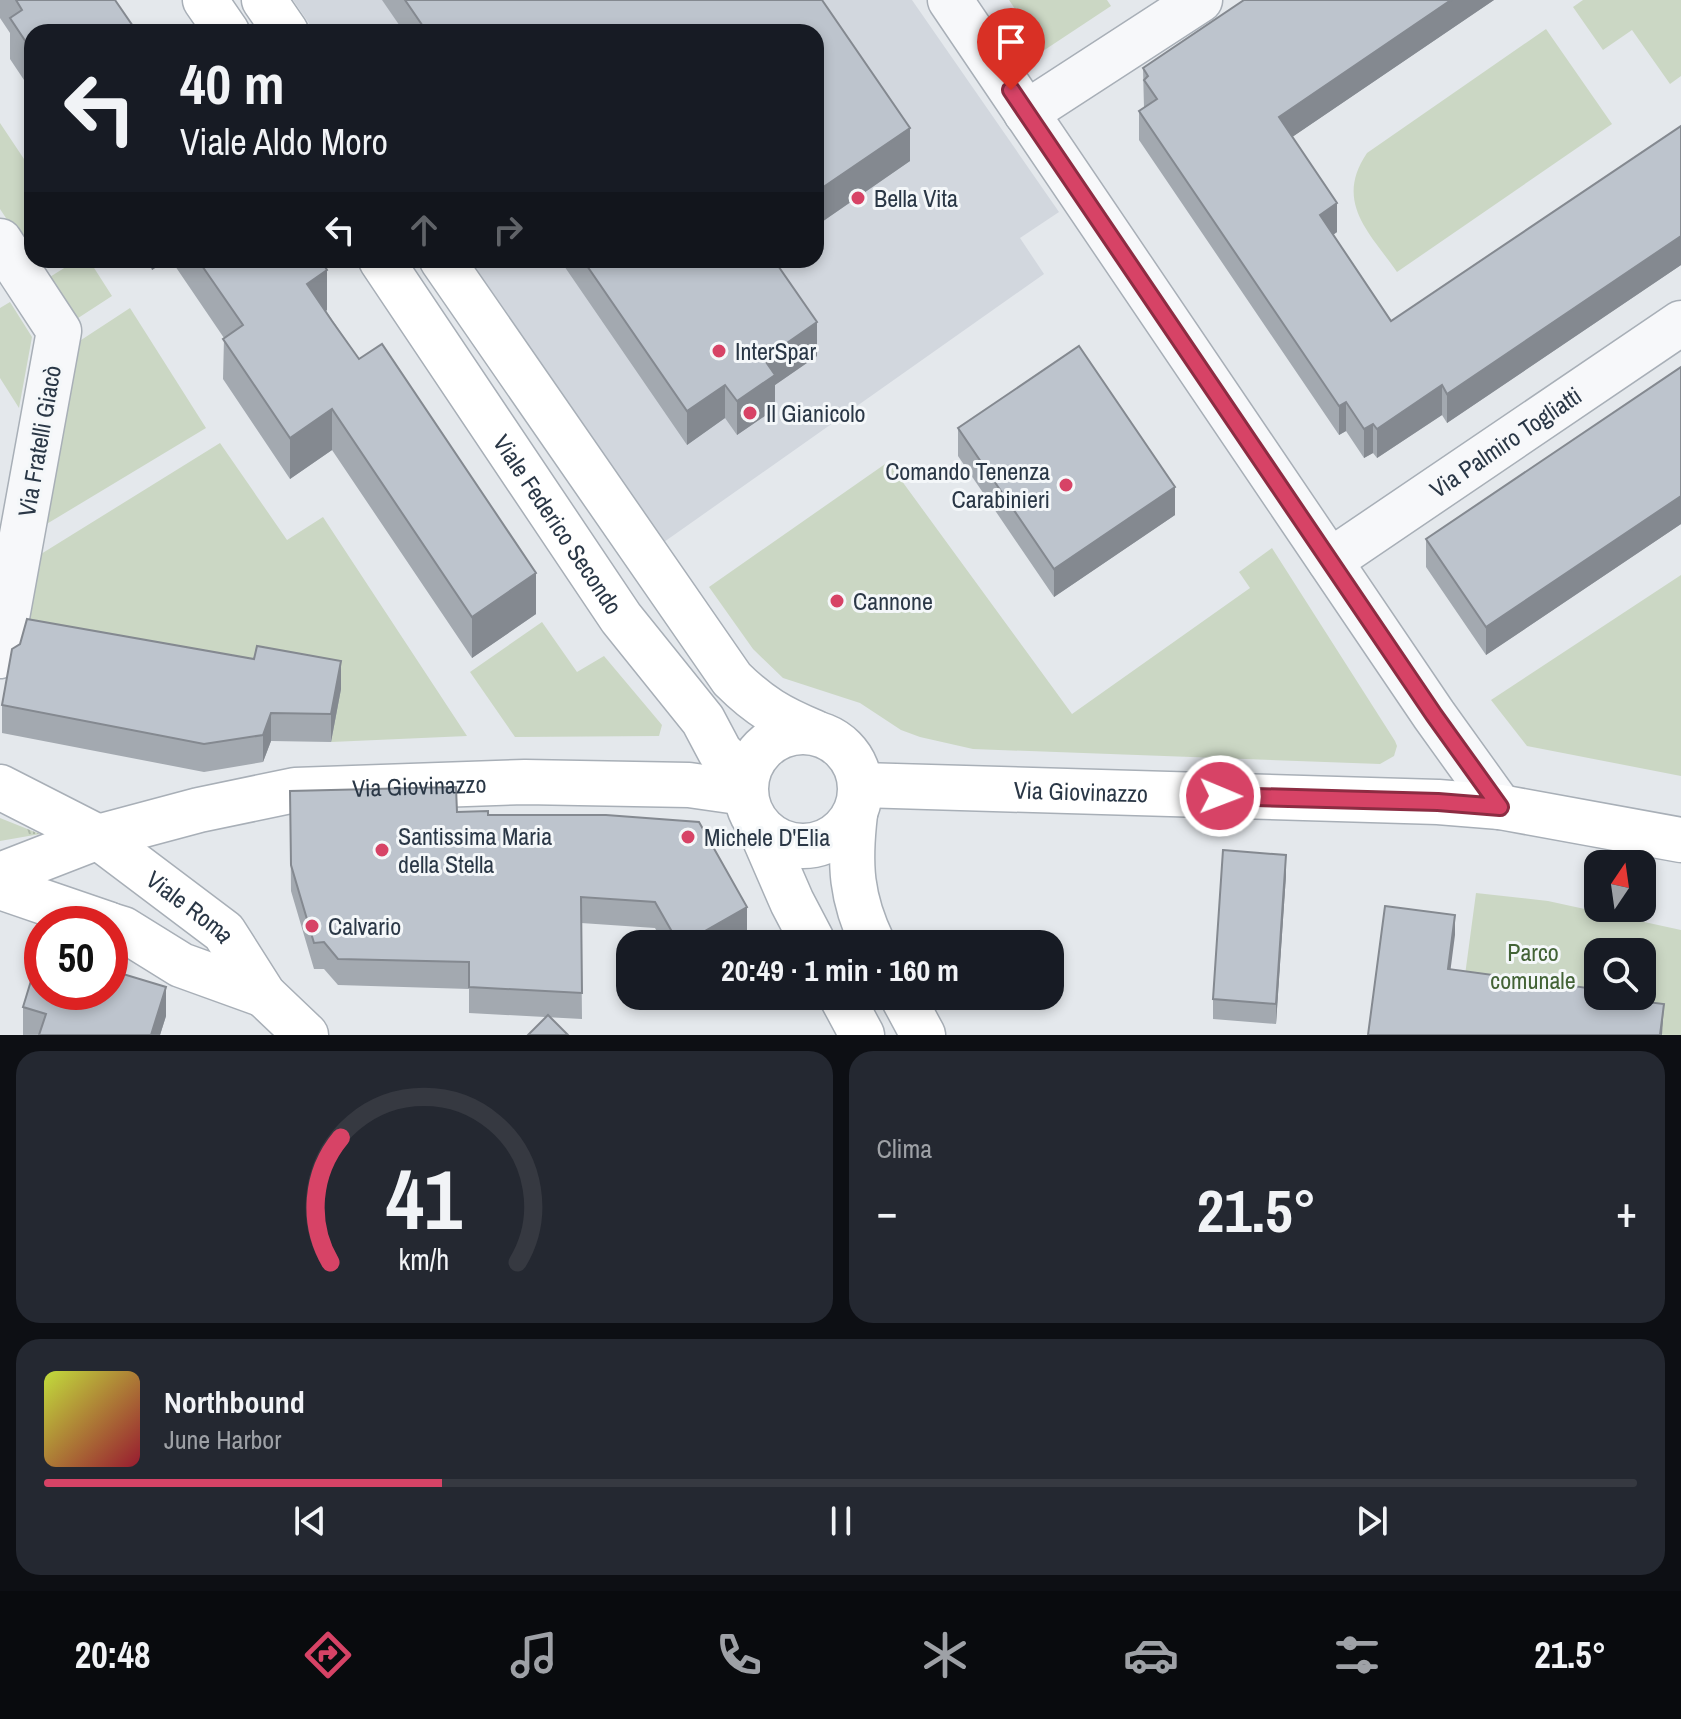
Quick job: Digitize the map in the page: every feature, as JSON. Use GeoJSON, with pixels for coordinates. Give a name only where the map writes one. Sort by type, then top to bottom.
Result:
{"type":"FeatureCollection","features":[{"type":"Feature","properties":{"kind":"main road"},"geometry":{"type":"LineString","coordinates":[[205,0],[222,24]]}},
{"type":"Feature","properties":{"kind":"main road"},"geometry":{"type":"LineString","coordinates":[[264,0],[280,24]]}},
{"type":"Feature","properties":{"kind":"main road","name":"Viale Federico Secondo"},"geometry":{"type":"LineString","coordinates":[[386,268],[621,618],[703,720],[750,799],[807,930]]}},
{"type":"Feature","properties":{"kind":"main road"},"geometry":{"type":"LineString","coordinates":[[448,268],[732,679],[754,701],[778,717],[832,739],[846,751],[857,767],[858,800],[851,847],[851,882],[867,930]]}},
{"type":"Feature","properties":{"kind":"main road"},"geometry":{"type":"LineString","coordinates":[[814,732],[796,732],[779,737],[764,747],[753,761],[750,799],[780,841],[803,847],[819,845],[834,838],[858,800]]}},
{"type":"Feature","properties":{"kind":"main road","name":"Via Giovinazzo"},"geometry":{"type":"LineString","coordinates":[[98,837],[199,810],[295,790],[525,782],[689,785],[750,799]]}},
{"type":"Feature","properties":{"kind":"main road","name":"Viale Roma"},"geometry":{"type":"LineString","coordinates":[[0,787],[98,837],[224,932],[264,995],[306,1035]]}},
{"type":"Feature","properties":{"kind":"main road","name":"Via Giovinazzo"},"geometry":{"type":"LineString","coordinates":[[858,800],[1438,802],[1500,807],[1681,840]]}},
{"type":"Feature","properties":{"kind":"main road"},"geometry":{"type":"LineString","coordinates":[[0,875],[98,837]]}},
{"type":"Feature","properties":{"kind":"main road","name":"Viale Roma"},"geometry":{"type":"LineString","coordinates":[[0,887],[56,906]]}},
{"type":"Feature","properties":{"kind":"main road","name":"Viale Roma"},"geometry":{"type":"LineString","coordinates":[[128,932],[181,965],[264,995]]}},
{"type":"Feature","properties":{"kind":"main road"},"geometry":{"type":"LineString","coordinates":[[849,1010],[862,1035]]}},
{"type":"Feature","properties":{"kind":"main road"},"geometry":{"type":"LineString","coordinates":[[910,1010],[923,1035]]}},
{"type":"Feature","properties":{"kind":"street"},"geometry":{"type":"LineString","coordinates":[[950,0],[1500,807]]}},
{"type":"Feature","properties":{"kind":"street"},"geometry":{"type":"LineString","coordinates":[[1026,113],[1200,0]]}},
{"type":"Feature","properties":{"kind":"street","name":"Via Fratelli Giacò"},"geometry":{"type":"LineString","coordinates":[[0,241],[59,331],[0,656]]}},
{"type":"Feature","properties":{"kind":"street","name":"Via Palmiro Togliatti"},"geometry":{"type":"LineString","coordinates":[[1330,561],[1681,323]]}},
{"type":"Feature","properties":{"kind":"shaded area"},"geometry":{"type":"Polygon","coordinates":[[[293,0],[912,0],[1059,212],[1020,238],[1044,274],[664,542],[476,268],[824,268],[824,24],[310,24],[293,0]]]}},
{"type":"Feature","properties":{"kind":"green space"},"geometry":{"type":"Polygon","coordinates":[[[1009,0],[1107,0],[1111,6],[1043,51],[1009,0]]]}},
{"type":"Feature","properties":{"kind":"green space"},"geometry":{"type":"Polygon","coordinates":[[[1583,0],[1681,0],[1681,76],[1670,84],[1632,30],[1603,50],[1573,7],[1583,0]]]}},
{"type":"Feature","properties":{"kind":"green space"},"geometry":{"type":"Polygon","coordinates":[[[1546,29],[1612,124],[1397,272],[1367,230],[1355,202],[1354,187],[1367,153],[1546,29]]]}},
{"type":"Feature","properties":{"kind":"green space"},"geometry":{"type":"Polygon","coordinates":[[[0,123],[24,159],[24,245],[0,209],[0,123]]]}},
{"type":"Feature","properties":{"kind":"green space"},"geometry":{"type":"Polygon","coordinates":[[[64,268],[94,268],[112,296],[72,322],[45,280],[64,268]]]}},
{"type":"Feature","properties":{"kind":"green space"},"geometry":{"type":"Polygon","coordinates":[[[10,302],[32,337],[19,408],[0,378],[0,308],[10,302]]]}},
{"type":"Feature","properties":{"kind":"green space"},"geometry":{"type":"Polygon","coordinates":[[[130,308],[206,428],[40,528],[75,344],[130,308]]]}},
{"type":"Feature","properties":{"kind":"green space"},"geometry":{"type":"Polygon","coordinates":[[[220,443],[287,540],[323,517],[467,736],[331,742],[340,689],[26,632],[41,554],[220,443]]]}},
{"type":"Feature","properties":{"kind":"green space"},"geometry":{"type":"Polygon","coordinates":[[[888,462],[1072,714],[1250,588],[1239,572],[1272,548],[1395,741],[1394,756],[1380,764],[973,749],[901,730],[860,703],[783,678],[753,649],[709,587],[888,462]]]}},
{"type":"Feature","properties":{"kind":"green space"},"geometry":{"type":"Polygon","coordinates":[[[1681,575],[1681,776],[1527,746],[1491,700],[1681,575]]]}},
{"type":"Feature","properties":{"kind":"green space"},"geometry":{"type":"Polygon","coordinates":[[[542,622],[577,672],[604,656],[662,725],[659,736],[515,737],[470,672],[542,622]]]}},
{"type":"Feature","properties":{"kind":"green space"},"geometry":{"type":"Polygon","coordinates":[[[0,818],[40,834],[0,841],[0,818]]]}},
{"type":"Feature","properties":{"kind":"green space","name":"Parco comunale"},"geometry":{"type":"Polygon","coordinates":[[[1476,893],[1548,901],[1584,909],[1584,922],[1644,922],[1681,930],[1681,1035],[1457,1035],[1476,893]]]}},
{"type":"Feature","properties":{"kind":"building"},"geometry":{"type":"Polygon","coordinates":[[[16,0],[115,0],[132,24],[24,24],[24,39],[10,18],[22,10],[16,0]]]}},
{"type":"Feature","properties":{"kind":"building"},"geometry":{"type":"Polygon","coordinates":[[[405,0],[822,0],[910,128],[824,187],[824,24],[422,24],[405,0]]]}},
{"type":"Feature","properties":{"kind":"building"},"geometry":{"type":"Polygon","coordinates":[[[1244,0],[1451,0],[1279,117],[1337,203],[1320,215],[1391,321],[1681,126],[1681,236],[1447,394],[1442,385],[1377,429],[1373,424],[1364,429],[1346,402],[1339,406],[1139,111],[1157,99],[1144,80],[1148,76],[1143,68],[1244,0]]]}},
{"type":"Feature","properties":{"kind":"building"},"geometry":{"type":"Polygon","coordinates":[[[204,268],[326,268],[307,284],[332,321],[359,359],[382,344],[536,573],[472,617],[332,409],[290,438],[223,339],[243,325],[204,268]]]}},
{"type":"Feature","properties":{"kind":"building","name":"InterSpar"},"geometry":{"type":"Polygon","coordinates":[[[589,268],[780,268],[817,322],[764,359],[775,375],[737,401],[725,385],[687,411],[589,268]]]}},
{"type":"Feature","properties":{"kind":"building","name":"Comando Tenenza Carabinieri"},"geometry":{"type":"Polygon","coordinates":[[[1079,346],[1175,487],[1054,569],[958,428],[1079,346]]]}},
{"type":"Feature","properties":{"kind":"building"},"geometry":{"type":"Polygon","coordinates":[[[1681,367],[1681,496],[1486,627],[1426,539],[1681,367]]]}},
{"type":"Feature","properties":{"kind":"building"},"geometry":{"type":"Polygon","coordinates":[[[27,619],[254,659],[257,646],[341,661],[331,714],[271,713],[263,735],[204,744],[2,705],[12,649],[20,644],[27,619]]]}},
{"type":"Feature","properties":{"kind":"building"},"geometry":{"type":"Polygon","coordinates":[[[456,787],[457,812],[606,815],[699,822],[747,907],[707,930],[671,930],[655,902],[581,897],[582,993],[469,987],[469,962],[338,959],[324,942],[314,943],[291,865],[290,791],[456,787]]]}},
{"type":"Feature","properties":{"kind":"building"},"geometry":{"type":"Polygon","coordinates":[[[1223,850],[1286,855],[1276,1004],[1213,999],[1223,850]]]}},
{"type":"Feature","properties":{"kind":"building"},"geometry":{"type":"Polygon","coordinates":[[[1385,906],[1455,915],[1448,969],[1584,988],[1584,1010],[1656,1010],[1656,1003],[1664,1004],[1660,1035],[1368,1035],[1385,906]]]}},
{"type":"Feature","properties":{"kind":"building"},"geometry":{"type":"Polygon","coordinates":[[[128,975],[166,987],[151,1035],[39,1035],[46,1014],[33,1010],[128,1010],[128,975]]]}},
{"type":"Feature","properties":{"kind":"building"},"geometry":{"type":"Polygon","coordinates":[[[548,1015],[568,1035],[528,1035],[548,1015]]]}},
{"type":"Feature","properties":{"kind":"place","name":"Bella Vita"},"geometry":{"type":"Point","coordinates":[858,198]}},
{"type":"Feature","properties":{"kind":"place","name":"InterSpar"},"geometry":{"type":"Point","coordinates":[719,351]}},
{"type":"Feature","properties":{"kind":"place","name":"Il Gianicolo"},"geometry":{"type":"Point","coordinates":[750,413]}},
{"type":"Feature","properties":{"kind":"place","name":"Comando Tenenza Carabinieri"},"geometry":{"type":"Point","coordinates":[1066,485]}},
{"type":"Feature","properties":{"kind":"place","name":"Cannone"},"geometry":{"type":"Point","coordinates":[837,601]}},
{"type":"Feature","properties":{"kind":"place","name":"Michele D'Elia"},"geometry":{"type":"Point","coordinates":[688,837]}},
{"type":"Feature","properties":{"kind":"place","name":"Santissima Maria della Stella"},"geometry":{"type":"Point","coordinates":[382,850]}},
{"type":"Feature","properties":{"kind":"place","name":"Calvario"},"geometry":{"type":"Point","coordinates":[312,926]}},
{"type":"Feature","properties":{"kind":"route"},"geometry":{"type":"LineString","coordinates":[[1011,90],[1434,715],[1500,807],[1438,802],[1220,796]]}}]}
